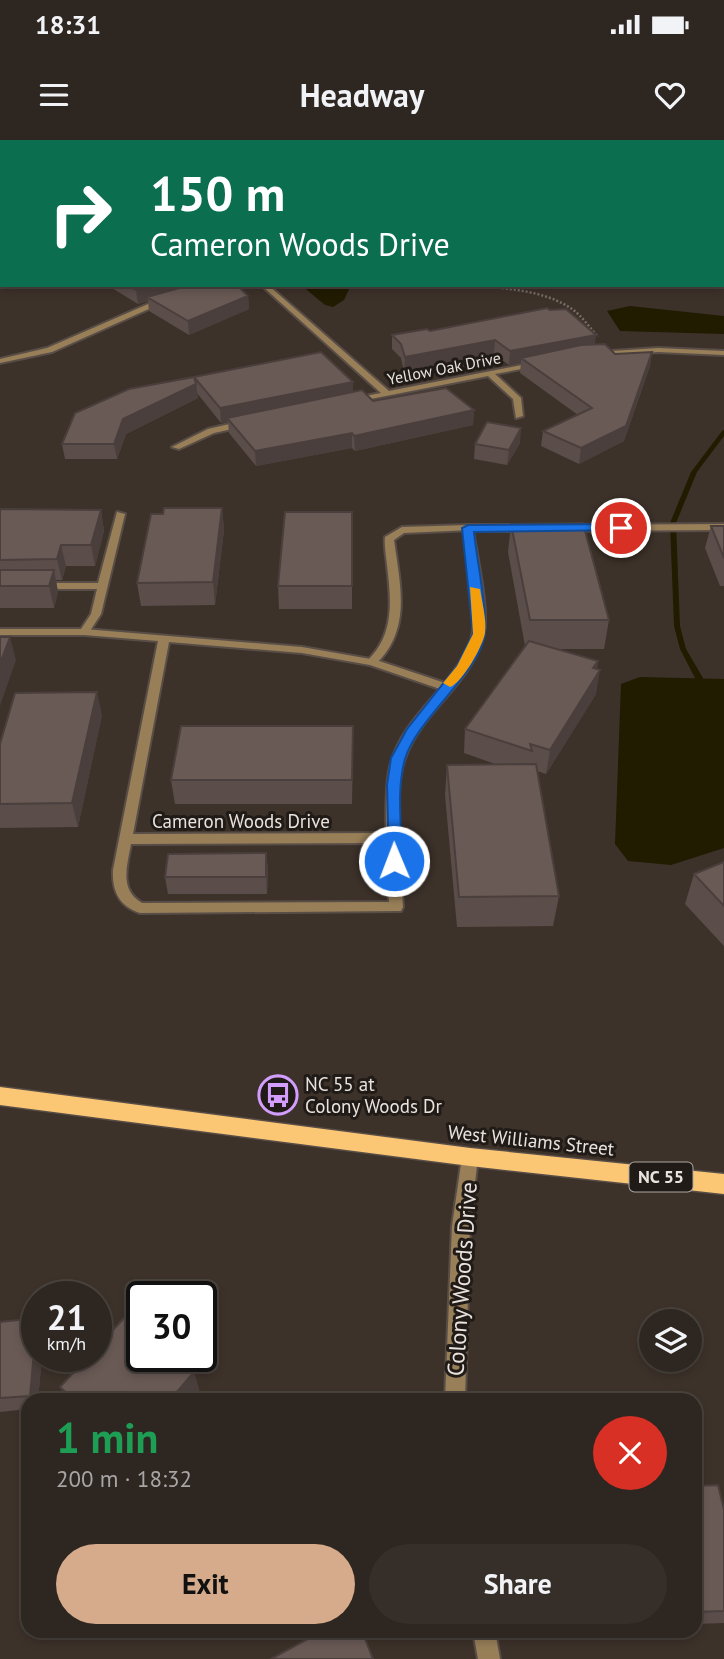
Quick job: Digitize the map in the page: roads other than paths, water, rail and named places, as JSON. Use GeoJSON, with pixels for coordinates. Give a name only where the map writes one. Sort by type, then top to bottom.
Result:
{"type":"FeatureCollection","features":[{"type":"Feature","properties":{"kind":"main road","name":"West Williams Street"},"geometry":{"type":"LineString","coordinates":[[0,1096],[470,1157],[724,1184]]}},
{"type":"Feature","properties":{"kind":"street"},"geometry":{"type":"LineString","coordinates":[[266,287],[387,394]]}},
{"type":"Feature","properties":{"kind":"street"},"geometry":{"type":"LineString","coordinates":[[0,361],[49,350],[136,310],[177,296]]}},
{"type":"Feature","properties":{"kind":"street"},"geometry":{"type":"LineString","coordinates":[[590,354],[658,350],[724,354]]}},
{"type":"Feature","properties":{"kind":"street","name":"Yellow Oak Drive"},"geometry":{"type":"LineString","coordinates":[[346,402],[552,360]]}},
{"type":"Feature","properties":{"kind":"street"},"geometry":{"type":"LineString","coordinates":[[489,373],[517,398],[519,416]]}},
{"type":"Feature","properties":{"kind":"street"},"geometry":{"type":"LineString","coordinates":[[176,447],[211,431],[251,423]]}},
{"type":"Feature","properties":{"kind":"street"},"geometry":{"type":"LineString","coordinates":[[84,632],[96,614],[120,514]]}},
{"type":"Feature","properties":{"kind":"street"},"geometry":{"type":"LineString","coordinates":[[549,528],[724,527]]}},
{"type":"Feature","properties":{"kind":"street"},"geometry":{"type":"LineString","coordinates":[[125,839],[119,872],[121,893],[126,902],[141,908],[396,906],[393,838],[394,785],[398,758],[412,732],[463,667],[479,634],[468,528]]}},
{"type":"Feature","properties":{"kind":"street"},"geometry":{"type":"LineString","coordinates":[[372,662],[388,644],[394,622],[394,584],[388,539],[402,530],[535,528]]}},
{"type":"Feature","properties":{"kind":"street"},"geometry":{"type":"LineString","coordinates":[[0,586],[103,586]]}},
{"type":"Feature","properties":{"kind":"street"},"geometry":{"type":"LineString","coordinates":[[0,632],[84,632],[302,650],[372,662],[447,687]]}},
{"type":"Feature","properties":{"kind":"street","name":"Cameron Woods Drive"},"geometry":{"type":"LineString","coordinates":[[164,640],[125,839],[393,838]]}},
{"type":"Feature","properties":{"kind":"street","name":"Colony Woods Drive"},"geometry":{"type":"LineString","coordinates":[[455,1393],[461,1226],[470,1157]]}},
{"type":"Feature","properties":{"kind":"street"},"geometry":{"type":"LineString","coordinates":[[485,1638],[489,1659]]}},
{"type":"Feature","properties":{"kind":"waterway"},"geometry":{"type":"LineString","coordinates":[[699,687],[699,678],[683,649],[677,626],[673,523],[694,472],[724,432]]}},
{"type":"Feature","properties":{"kind":"place","name":"NC 55 at Colony Woods Dr"},"geometry":{"type":"Point","coordinates":[278,1095]}}]}
